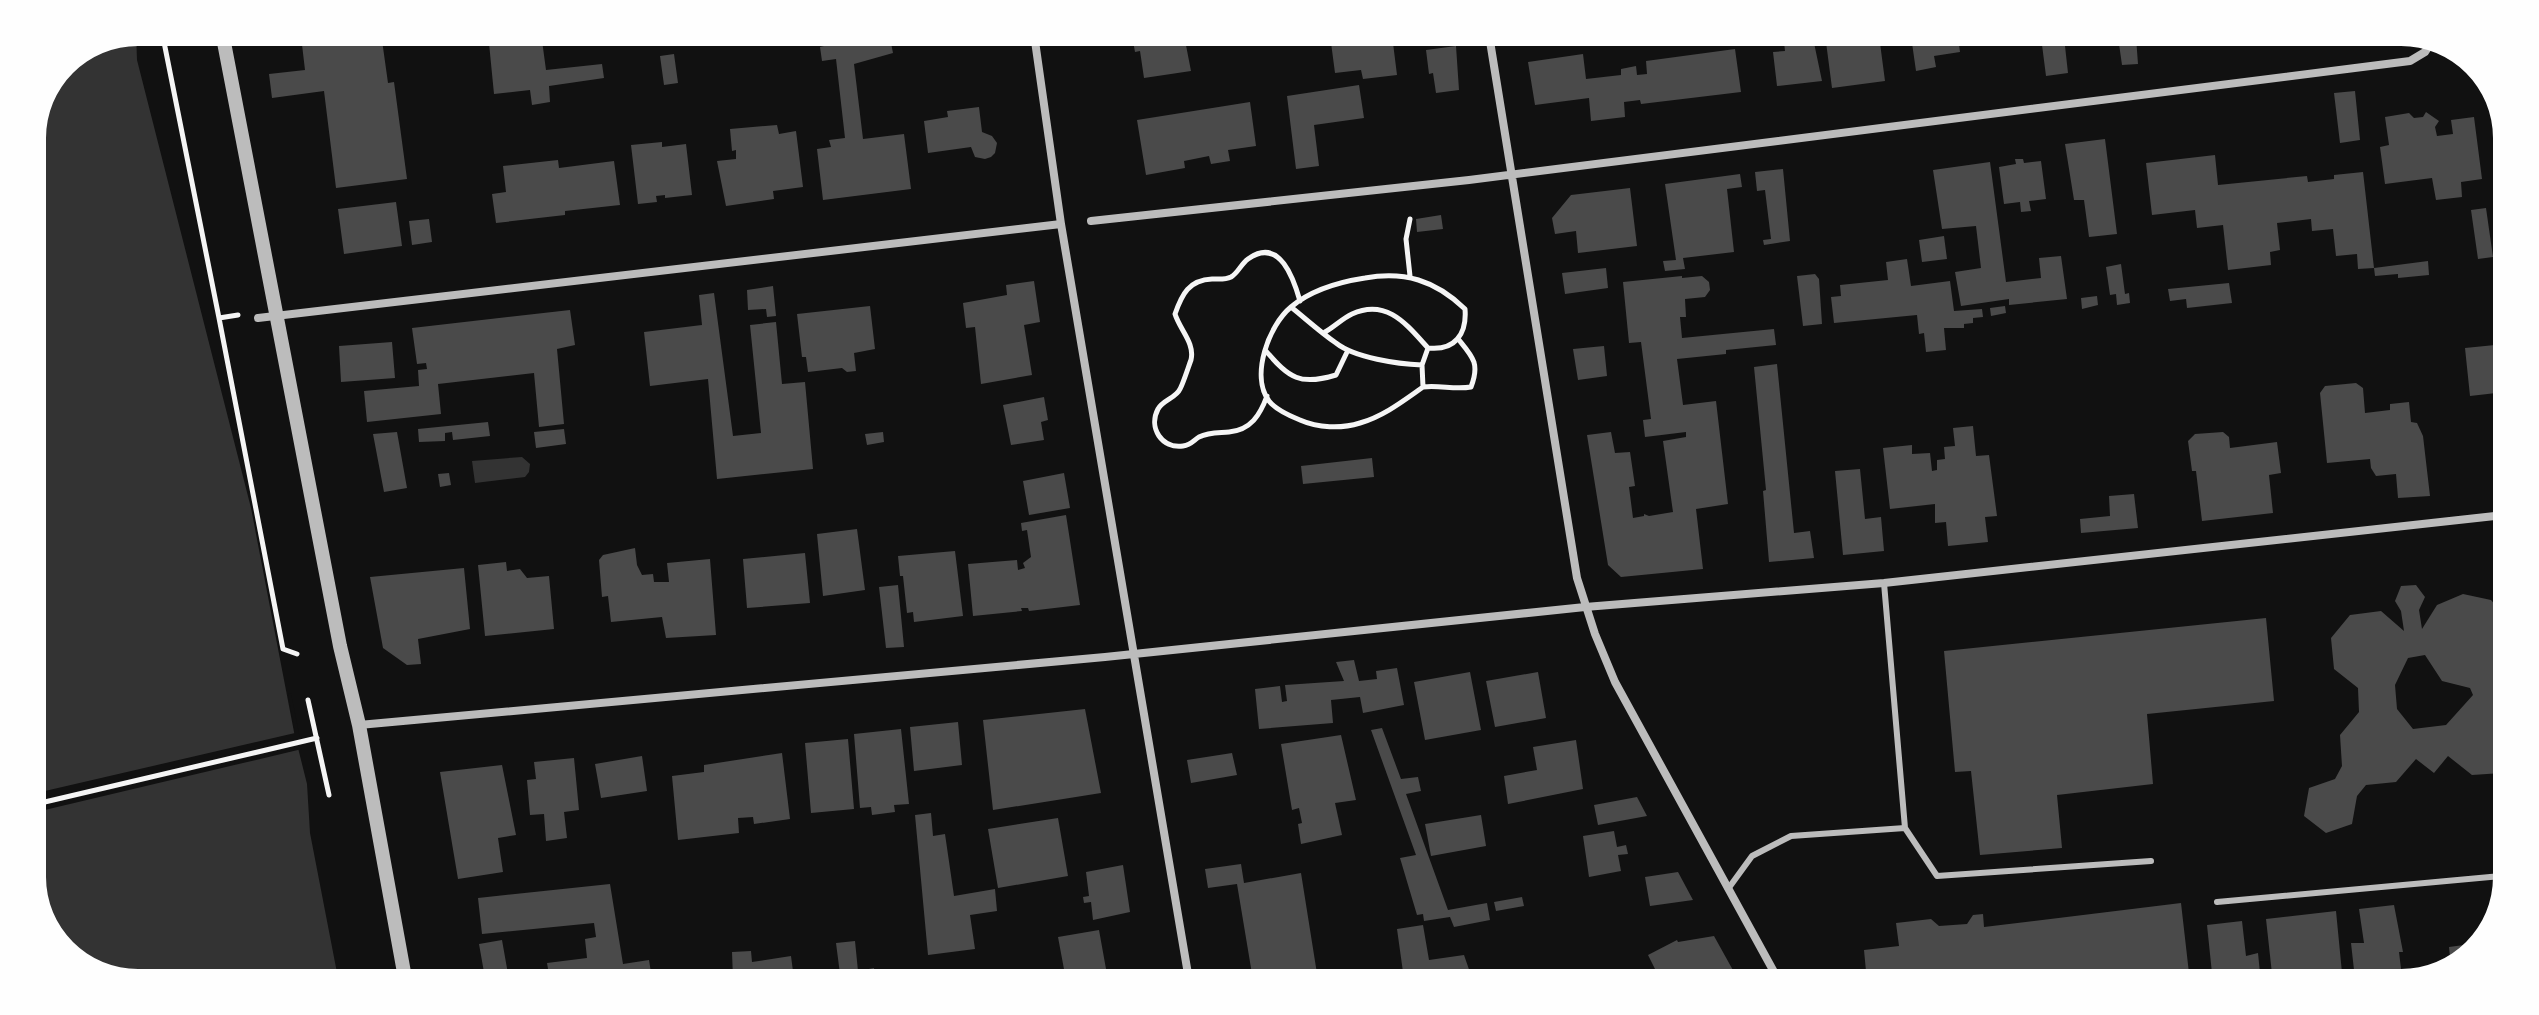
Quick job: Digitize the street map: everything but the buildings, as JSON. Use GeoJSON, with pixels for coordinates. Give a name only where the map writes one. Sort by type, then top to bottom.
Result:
{"type":"FeatureCollection","features":[{"type":"Feature","properties":{"kind":"street"},"geometry":{"type":"LineString","coordinates":[[225,46],[340,646],[359,725],[403,969]]}},
{"type":"Feature","properties":{"kind":"street"},"geometry":{"type":"LineString","coordinates":[[1036,46],[1061,224],[1187,969]]}},
{"type":"Feature","properties":{"kind":"street"},"geometry":{"type":"LineString","coordinates":[[1491,46],[1577,578],[1585,607],[1615,682],[1772,969]]}},
{"type":"Feature","properties":{"kind":"street"},"geometry":{"type":"LineString","coordinates":[[1091,221],[1511,174],[2410,61],[2426,50]]}},
{"type":"Feature","properties":{"kind":"street"},"geometry":{"type":"LineString","coordinates":[[258,318],[1061,224]]}},
{"type":"Feature","properties":{"kind":"street"},"geometry":{"type":"LineString","coordinates":[[359,725],[1135,654],[1585,607],[1884,583],[2493,516]]}},
{"type":"Feature","properties":{"kind":"lane"},"geometry":{"type":"LineString","coordinates":[[1884,583],[1905,828],[1937,876],[2151,861]]}},
{"type":"Feature","properties":{"kind":"lane"},"geometry":{"type":"LineString","coordinates":[[1728,889],[1752,856],[1791,836],[1905,828]]}},
{"type":"Feature","properties":{"kind":"lane"},"geometry":{"type":"LineString","coordinates":[[2217,902],[2493,877]]}},
{"type":"Feature","properties":{"kind":"path"},"geometry":{"type":"LineString","coordinates":[[165,46],[283,649],[297,654]]}},
{"type":"Feature","properties":{"kind":"path"},"geometry":{"type":"LineString","coordinates":[[1410,219],[1406,239],[1410,276]]}},
{"type":"Feature","properties":{"kind":"path"},"geometry":{"type":"LineString","coordinates":[[1267,396],[1260,413],[1248,427],[1232,432],[1214,432],[1180,447],[1167,444],[1154,426],[1159,406],[1179,392],[1191,360],[1192,347],[1175,314],[1186,289],[1197,281],[1235,276],[1247,260],[1257,254],[1267,254],[1285,262],[1293,276],[1300,301]]}},
{"type":"Feature","properties":{"kind":"path"},"geometry":{"type":"LineString","coordinates":[[1428,348],[1448,347],[1459,340],[1466,324],[1465,309],[1432,284],[1410,276],[1345,281],[1300,301],[1274,327],[1265,350],[1261,386],[1270,403],[1288,415],[1330,427],[1358,424],[1386,412],[1423,387],[1471,387],[1475,377],[1475,359],[1459,340]]}},
{"type":"Feature","properties":{"kind":"path"},"geometry":{"type":"LineString","coordinates":[[1291,307],[1336,344],[1348,350],[1401,364],[1422,365]]}},
{"type":"Feature","properties":{"kind":"path"},"geometry":{"type":"LineString","coordinates":[[1325,332],[1350,314],[1382,309],[1400,317],[1428,348]]}},
{"type":"Feature","properties":{"kind":"path"},"geometry":{"type":"LineString","coordinates":[[219,318],[230,316]]}},
{"type":"Feature","properties":{"kind":"path"},"geometry":{"type":"LineString","coordinates":[[1423,387],[1422,365],[1428,348]]}},
{"type":"Feature","properties":{"kind":"path"},"geometry":{"type":"LineString","coordinates":[[1265,350],[1280,368],[1298,379],[1315,382],[1336,375],[1348,350]]}},
{"type":"Feature","properties":{"kind":"path"},"geometry":{"type":"LineString","coordinates":[[308,700],[329,795]]}},
{"type":"Feature","properties":{"kind":"path"},"geometry":{"type":"LineString","coordinates":[[46,802],[317,738]]}},
{"type":"Feature","properties":{"kind":"shaded area"},"geometry":{"type":"Polygon","coordinates":[[[136,46],[137,60],[251,508],[294,732],[307,784],[310,833],[336,969],[120,967],[92,957],[73,942],[58,923],[48,895],[46,138],[53,103],[73,73],[103,53],[120,48],[136,46]]]}},
{"type":"Feature","properties":{"kind":"shaded area"},"geometry":{"type":"Polygon","coordinates":[[[522,457],[530,464],[525,477],[475,483],[472,461],[522,457]]]}},
{"type":"Feature","properties":{"kind":"pier"},"geometry":{"type":"Polygon","coordinates":[[[291,693],[302,749],[46,810],[46,791],[295,733],[288,694],[291,693]]]}}]}
